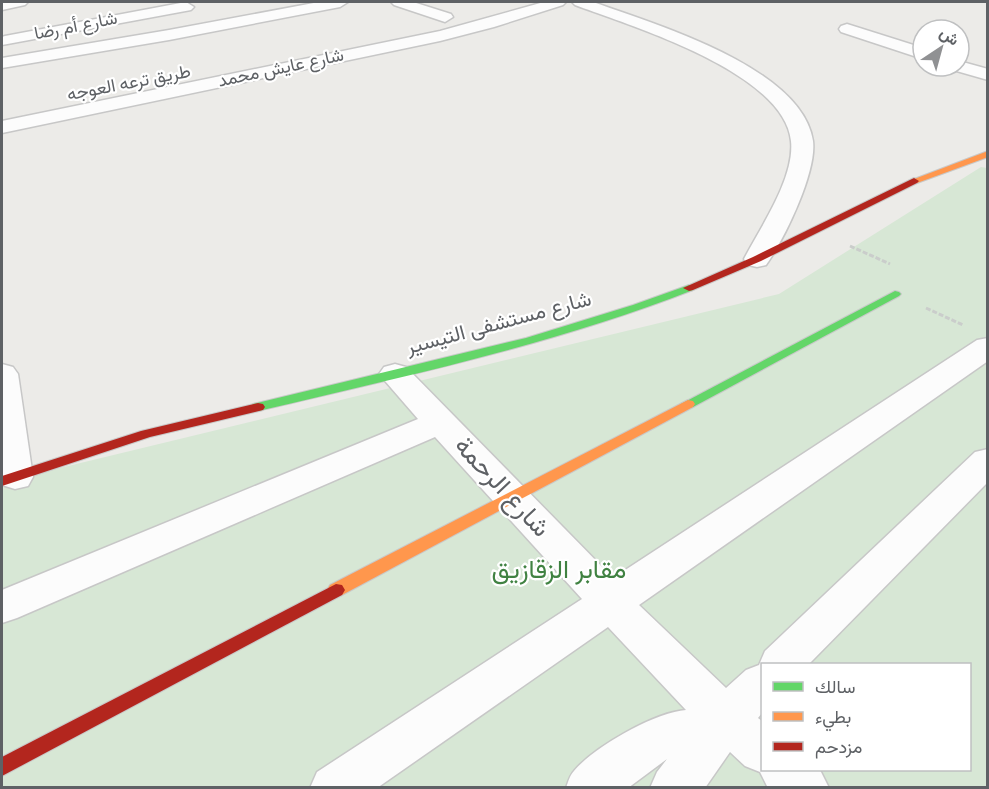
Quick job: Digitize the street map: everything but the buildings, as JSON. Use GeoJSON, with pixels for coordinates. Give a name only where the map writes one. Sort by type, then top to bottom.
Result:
{"type":"FeatureCollection","features":[{"type":"Feature","properties":{"kind":"street"},"geometry":{"type":"LineString","coordinates":[[2,5],[20,2]]}},
{"type":"Feature","properties":{"kind":"street"},"geometry":{"type":"LineString","coordinates":[[2,63],[169,36],[340,2]]}},
{"type":"Feature","properties":{"kind":"street"},"geometry":{"type":"LineString","coordinates":[[399,2],[445,17]]}},
{"type":"Feature","properties":{"kind":"street","name":"شارع عايش محمد"},"geometry":{"type":"LineString","coordinates":[[2,127],[440,36],[558,2]]}},
{"type":"Feature","properties":{"kind":"street"},"geometry":{"type":"LineString","coordinates":[[580,2],[723,58],[753,75],[778,94],[795,116],[802,140],[800,166],[757,259]]}},
{"type":"Feature","properties":{"kind":"street","name":"شارع أم رضا"},"geometry":{"type":"LineString","coordinates":[[2,42],[186,7]]}},
{"type":"Feature","properties":{"kind":"street","name":"طريق ترعه العوجه"},"geometry":{"type":"LineString","coordinates":[[69,95],[280,54],[478,9]]}},
{"type":"Feature","properties":{"kind":"street"},"geometry":{"type":"LineString","coordinates":[[847,29],[911,50]]}},
{"type":"Feature","properties":{"kind":"street"},"geometry":{"type":"LineString","coordinates":[[971,70],[987,75]]}},
{"type":"Feature","properties":{"kind":"street","name":"شارع مستشفى التيسير"},"geometry":{"type":"LineString","coordinates":[[8,479],[146,434],[233,411],[504,347],[601,319],[686,289],[757,259],[908,183],[987,154]]}},
{"type":"Feature","properties":{"kind":"street"},"geometry":{"type":"LineString","coordinates":[[2,767],[895,294]]}},
{"type":"Feature","properties":{"kind":"street"},"geometry":{"type":"LineString","coordinates":[[335,788],[609,602],[978,338]]}},
{"type":"Feature","properties":{"kind":"street"},"geometry":{"type":"LineString","coordinates":[[2,374],[8,479]]}},
{"type":"Feature","properties":{"kind":"street","name":"شارع الرحمة"},"geometry":{"type":"LineString","coordinates":[[395,374],[609,602],[720,727],[761,750]]}},
{"type":"Feature","properties":{"kind":"street"},"geometry":{"type":"LineString","coordinates":[[2,607],[439,423]]}},
{"type":"Feature","properties":{"kind":"street"},"geometry":{"type":"LineString","coordinates":[[782,663],[987,460]]}},
{"type":"Feature","properties":{"kind":"street"},"geometry":{"type":"LineString","coordinates":[[675,788],[720,727],[761,684]]}},
{"type":"Feature","properties":{"kind":"street"},"geometry":{"type":"LineString","coordinates":[[591,788],[632,753],[683,730],[720,727]]}},
{"type":"Feature","properties":{"kind":"street"},"geometry":{"type":"LineString","coordinates":[[785,771],[804,788]]}},
{"type":"Feature","properties":{"kind":"path"},"geometry":{"type":"LineString","coordinates":[[816,230],[906,271],[915,278],[912,284],[895,294]]}},
{"type":"Feature","properties":{"kind":"path"},"geometry":{"type":"LineString","coordinates":[[895,294],[978,338]]}},
{"type":"Feature","properties":{"kind":"green space","name":"مقابر الزقازيق"},"geometry":{"type":"Polygon","coordinates":[[[981,167],[987,168],[987,787],[2,787],[2,482],[779,294],[981,167]]]}},
{"type":"Feature","properties":{"kind":"traffic: fast"},"geometry":{"type":"LineString","coordinates":[[258,407],[530,341],[637,308],[689,288]]}},
{"type":"Feature","properties":{"kind":"traffic: fast"},"geometry":{"type":"LineString","coordinates":[[688,404],[895,294]]}},
{"type":"Feature","properties":{"kind":"traffic: slow"},"geometry":{"type":"LineString","coordinates":[[914,181],[988,154]]}},
{"type":"Feature","properties":{"kind":"traffic: slow"},"geometry":{"type":"LineString","coordinates":[[336,590],[688,404]]}},
{"type":"Feature","properties":{"kind":"traffic: jam"},"geometry":{"type":"LineString","coordinates":[[689,288],[757,259],[914,181]]}},
{"type":"Feature","properties":{"kind":"traffic: jam"},"geometry":{"type":"LineString","coordinates":[[2,481],[146,434],[258,407]]}},
{"type":"Feature","properties":{"kind":"traffic: jam"},"geometry":{"type":"LineString","coordinates":[[2,767],[336,590]]}}]}
